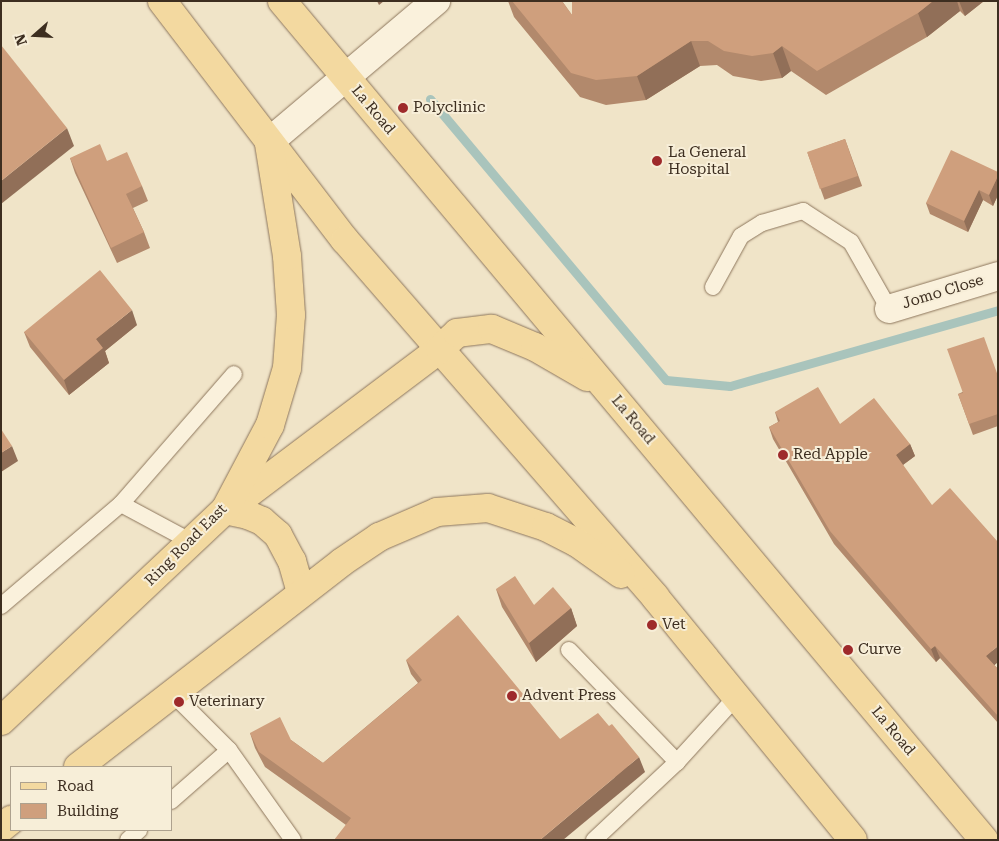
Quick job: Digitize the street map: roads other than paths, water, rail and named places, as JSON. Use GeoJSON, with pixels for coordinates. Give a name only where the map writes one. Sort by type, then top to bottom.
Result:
{"type":"FeatureCollection","features":[{"type":"Feature","properties":{"kind":"main road"},"geometry":{"type":"LineString","coordinates":[[162,1],[346,240],[655,597],[853,840]]}},
{"type":"Feature","properties":{"kind":"main road","name":"La Road"},"geometry":{"type":"LineString","coordinates":[[282,1],[984,840]]}},
{"type":"Feature","properties":{"kind":"main road","name":"Ring Road East"},"geometry":{"type":"LineString","coordinates":[[1,722],[226,510],[270,425],[287,368],[291,315],[287,256],[269,142]]}},
{"type":"Feature","properties":{"kind":"main road"},"geometry":{"type":"LineString","coordinates":[[226,510],[440,349],[457,333],[492,329],[535,347],[605,387]]}},
{"type":"Feature","properties":{"kind":"main road"},"geometry":{"type":"LineString","coordinates":[[79,766],[301,592],[379,537],[437,512],[488,508],[546,527],[576,542],[655,597]]}},
{"type":"Feature","properties":{"kind":"main road"},"geometry":{"type":"LineString","coordinates":[[226,510],[248,515],[262,521],[278,535],[292,561],[301,592]]}},
{"type":"Feature","properties":{"kind":"street"},"geometry":{"type":"LineString","coordinates":[[269,142],[436,1]]}},
{"type":"Feature","properties":{"kind":"street","name":"Jomo Close"},"geometry":{"type":"LineString","coordinates":[[889,309],[998,276]]}},
{"type":"Feature","properties":{"kind":"lane"},"geometry":{"type":"LineString","coordinates":[[713,287],[741,236],[762,223],[803,211],[851,242],[889,309]]}},
{"type":"Feature","properties":{"kind":"lane"},"geometry":{"type":"LineString","coordinates":[[1,606],[121,504],[234,374]]}},
{"type":"Feature","properties":{"kind":"lane"},"geometry":{"type":"LineString","coordinates":[[121,504],[192,542]]}},
{"type":"Feature","properties":{"kind":"lane"},"geometry":{"type":"LineString","coordinates":[[569,650],[677,762]]}},
{"type":"Feature","properties":{"kind":"lane"},"geometry":{"type":"LineString","coordinates":[[172,693],[229,750],[293,840]]}},
{"type":"Feature","properties":{"kind":"lane"},"geometry":{"type":"LineString","coordinates":[[594,840],[677,762],[737,696]]}},
{"type":"Feature","properties":{"kind":"lane"},"geometry":{"type":"LineString","coordinates":[[172,800],[229,750]]}},
{"type":"Feature","properties":{"kind":"lane"},"geometry":{"type":"LineString","coordinates":[[128,840],[138,831]]}},
{"type":"Feature","properties":{"kind":"waterway"},"geometry":{"type":"LineString","coordinates":[[430,99],[666,380],[730,386],[998,310]]}},
{"type":"Feature","properties":{"kind":"place","name":"Polyclinic"},"geometry":{"type":"Point","coordinates":[403,108]}},
{"type":"Feature","properties":{"kind":"place","name":"La General Hospital"},"geometry":{"type":"Point","coordinates":[657,161]}},
{"type":"Feature","properties":{"kind":"place","name":"Red Apple"},"geometry":{"type":"Point","coordinates":[783,455]}},
{"type":"Feature","properties":{"kind":"place","name":"Vet"},"geometry":{"type":"Point","coordinates":[652,625]}},
{"type":"Feature","properties":{"kind":"place","name":"Curve"},"geometry":{"type":"Point","coordinates":[848,650]}},
{"type":"Feature","properties":{"kind":"place","name":"Advent Press"},"geometry":{"type":"Point","coordinates":[512,696]}},
{"type":"Feature","properties":{"kind":"place","name":"Veterinary"},"geometry":{"type":"Point","coordinates":[179,702]}}]}
